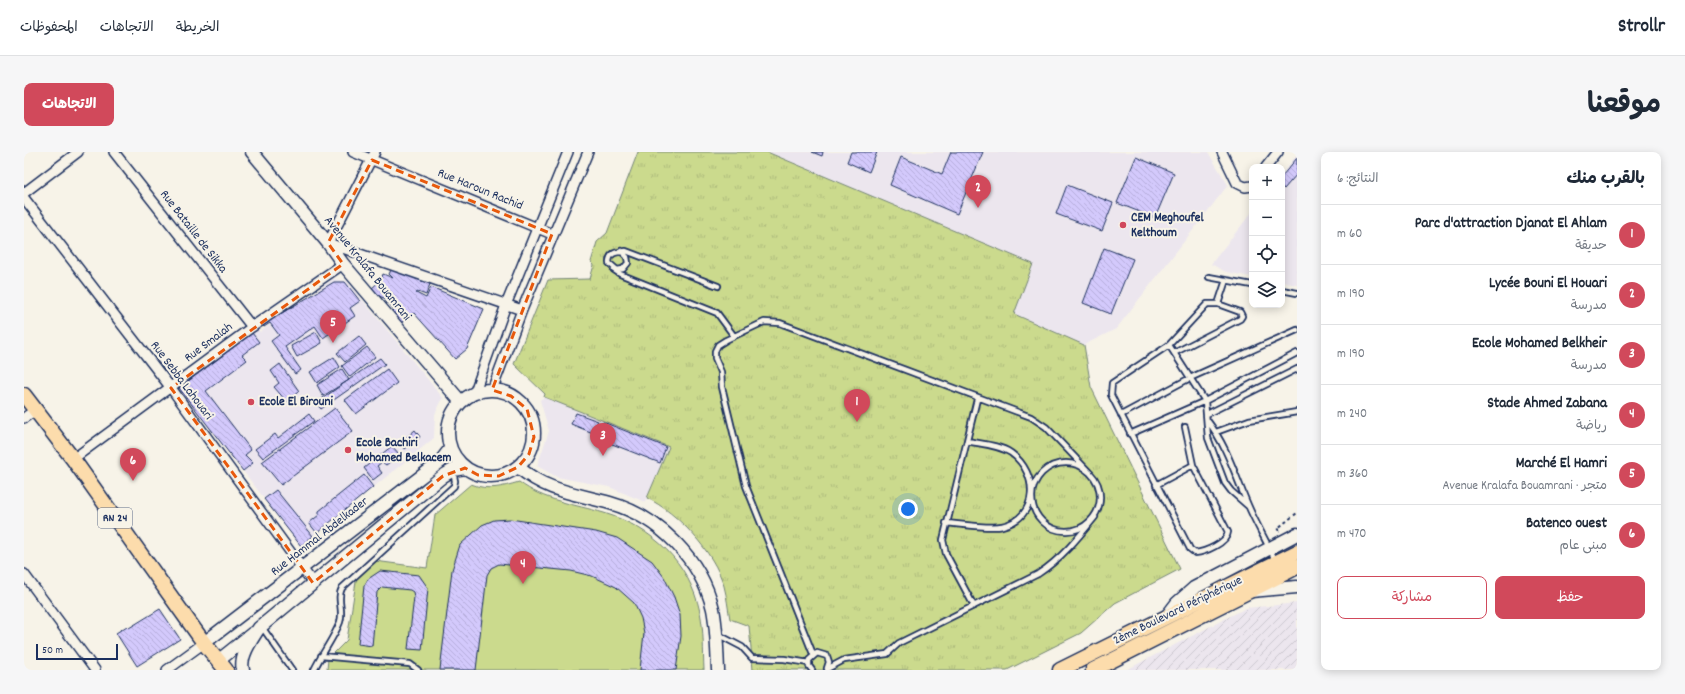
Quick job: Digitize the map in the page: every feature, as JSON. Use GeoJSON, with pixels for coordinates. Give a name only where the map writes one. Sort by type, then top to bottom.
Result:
{"type":"FeatureCollection","features":[{"type":"Feature","properties":{"kind":"main road","name":"RN 24"},"geometry":{"type":"LineString","coordinates":[[24,395],[29,414],[73,459],[204,643]]}},
{"type":"Feature","properties":{"kind":"main road","name":"2ème Boulevard Périphérique"},"geometry":{"type":"LineString","coordinates":[[1060,670],[1297,552]]}},
{"type":"Feature","properties":{"kind":"main road","name":"2ème Boulevard Périphérique"},"geometry":{"type":"LineString","coordinates":[[1093,670],[1297,567]]}},
{"type":"Feature","properties":{"kind":"main road"},"geometry":{"type":"LineString","coordinates":[[204,643],[222,665]]}},
{"type":"Feature","properties":{"kind":"street"},"geometry":{"type":"LineString","coordinates":[[24,193],[78,152]]}},
{"type":"Feature","properties":{"kind":"street","name":"Rue Bataille de Sikka"},"geometry":{"type":"LineString","coordinates":[[114,152],[252,327]]}},
{"type":"Feature","properties":{"kind":"street","name":"Avenue Kralafa Bouamrani"},"geometry":{"type":"LineString","coordinates":[[252,152],[328,243],[343,264],[461,402]]}},
{"type":"Feature","properties":{"kind":"street","name":"Rue Haroun Rachid"},"geometry":{"type":"LineString","coordinates":[[353,152],[374,156],[552,234]]}},
{"type":"Feature","properties":{"kind":"street"},"geometry":{"type":"LineString","coordinates":[[474,394],[506,305],[568,152]]}},
{"type":"Feature","properties":{"kind":"street"},"geometry":{"type":"LineString","coordinates":[[492,390],[552,234],[588,152]]}},
{"type":"Feature","properties":{"kind":"street"},"geometry":{"type":"LineString","coordinates":[[1222,152],[1237,183],[1245,187],[1249,186]]}},
{"type":"Feature","properties":{"kind":"street"},"geometry":{"type":"LineString","coordinates":[[1268,164],[1278,152]]}},
{"type":"Feature","properties":{"kind":"street"},"geometry":{"type":"LineString","coordinates":[[374,156],[328,243],[522,310]]}},
{"type":"Feature","properties":{"kind":"street","name":"Rue Sebba Lahouari"},"geometry":{"type":"LineString","coordinates":[[24,198],[171,388],[314,583]]}},
{"type":"Feature","properties":{"kind":"street","name":"Rue Smalah"},"geometry":{"type":"LineString","coordinates":[[73,459],[252,327],[343,264]]}},
{"type":"Feature","properties":{"kind":"street"},"geometry":{"type":"LineString","coordinates":[[492,390],[511,396],[527,409],[532,422],[534,437],[529,454],[518,467],[499,476],[478,474],[459,469],[458,462],[450,449],[447,432],[451,417],[461,402],[474,394],[492,390]]}},
{"type":"Feature","properties":{"kind":"street","name":"Rue Hammal Abdelkader"},"geometry":{"type":"LineString","coordinates":[[204,643],[304,568],[440,462],[450,449]]}},
{"type":"Feature","properties":{"kind":"street"},"geometry":{"type":"LineString","coordinates":[[518,467],[533,480],[562,492],[611,503],[632,513],[672,539],[689,556],[701,577],[713,611],[718,670]]}},
{"type":"Feature","properties":{"kind":"street"},"geometry":{"type":"LineString","coordinates":[[222,665],[261,627],[314,583],[459,469]]}},
{"type":"Feature","properties":{"kind":"street"},"geometry":{"type":"LineString","coordinates":[[1167,616],[1177,602],[1194,588],[1297,534]]}},
{"type":"Feature","properties":{"kind":"street"},"geometry":{"type":"LineString","coordinates":[[24,574],[95,670]]}},
{"type":"Feature","properties":{"kind":"street"},"geometry":{"type":"LineString","coordinates":[[1248,592],[1297,587]]}},
{"type":"Feature","properties":{"kind":"street"},"geometry":{"type":"LineString","coordinates":[[243,670],[242,666],[249,644],[261,627]]}},
{"type":"Feature","properties":{"kind":"street"},"geometry":{"type":"LineString","coordinates":[[167,670],[204,643]]}},
{"type":"Feature","properties":{"kind":"lane"},"geometry":{"type":"LineString","coordinates":[[718,286],[631,253],[615,252],[610,257],[609,263],[613,269],[620,274],[717,313],[734,336]]}},
{"type":"Feature","properties":{"kind":"lane"},"geometry":{"type":"LineString","coordinates":[[613,269],[620,270],[627,266],[627,257],[622,252]]}},
{"type":"Feature","properties":{"kind":"lane"},"geometry":{"type":"LineString","coordinates":[[1208,277],[1249,284]]}},
{"type":"Feature","properties":{"kind":"lane"},"geometry":{"type":"LineString","coordinates":[[1218,304],[1226,280]]}},
{"type":"Feature","properties":{"kind":"lane"},"geometry":{"type":"LineString","coordinates":[[1285,291],[1297,293]]}},
{"type":"Feature","properties":{"kind":"lane"},"geometry":{"type":"LineString","coordinates":[[1174,353],[1240,319],[1242,316],[1240,312],[1212,303],[1203,306],[1169,345],[1112,384],[1111,395],[1130,434],[1192,552],[1198,553],[1223,541],[1228,536],[1226,528],[1193,465],[1186,427]]}},
{"type":"Feature","properties":{"kind":"lane"},"geometry":{"type":"LineString","coordinates":[[812,670],[809,663],[813,654],[746,486],[722,387],[721,372],[715,358],[715,351],[718,345],[764,322],[780,323],[977,399],[1031,417],[1039,422],[1089,472],[1097,482],[1101,494],[1100,506],[1095,516],[1073,544],[1038,574],[899,643],[887,654],[844,660],[826,670]]}},
{"type":"Feature","properties":{"kind":"lane"},"geometry":{"type":"LineString","coordinates":[[1121,415],[1190,378],[1297,330]]}},
{"type":"Feature","properties":{"kind":"lane"},"geometry":{"type":"LineString","coordinates":[[1169,345],[1205,401],[1208,438],[1225,483],[1231,491],[1248,506]]}},
{"type":"Feature","properties":{"kind":"lane"},"geometry":{"type":"LineString","coordinates":[[1130,434],[1205,401],[1297,353]]}},
{"type":"Feature","properties":{"kind":"lane"},"geometry":{"type":"LineString","coordinates":[[1207,414],[1297,369]]}},
{"type":"Feature","properties":{"kind":"lane"},"geometry":{"type":"LineString","coordinates":[[974,606],[944,547],[946,522],[977,399]]}},
{"type":"Feature","properties":{"kind":"lane"},"geometry":{"type":"LineString","coordinates":[[1216,432],[1250,420],[1297,412]]}},
{"type":"Feature","properties":{"kind":"lane"},"geometry":{"type":"LineString","coordinates":[[1207,420],[1216,432],[1236,472],[1248,506],[1277,563]]}},
{"type":"Feature","properties":{"kind":"lane"},"geometry":{"type":"LineString","coordinates":[[967,441],[1000,448],[1010,452],[1019,460],[1026,468],[1034,508],[1042,522],[1052,528],[1064,531],[1076,530],[1086,525],[1095,516]]}},
{"type":"Feature","properties":{"kind":"lane"},"geometry":{"type":"LineString","coordinates":[[946,522],[1000,527],[1020,517],[1027,509],[1032,497],[1034,485],[1040,475],[1056,465],[1068,463],[1079,466],[1089,472]]}},
{"type":"Feature","properties":{"kind":"lane"},"geometry":{"type":"LineString","coordinates":[[1156,485],[1193,465]]}},
{"type":"Feature","properties":{"kind":"lane"},"geometry":{"type":"LineString","coordinates":[[314,670],[340,623],[341,612],[339,593],[342,588],[454,486],[459,469]]}},
{"type":"Feature","properties":{"kind":"lane"},"geometry":{"type":"LineString","coordinates":[[261,627],[292,670]]}},
{"type":"Feature","properties":{"kind":"lane"},"geometry":{"type":"LineString","coordinates":[[715,632],[726,640],[742,647],[752,658],[784,659],[809,663]]}},
{"type":"Feature","properties":{"kind":"lane"},"geometry":{"type":"LineString","coordinates":[[813,654],[820,652],[826,656],[829,662],[826,670]]}},
{"type":"Feature","properties":{"kind":"lane"},"geometry":{"type":"LineString","coordinates":[[321,656],[410,664],[418,670]]}},
{"type":"Feature","properties":{"kind":"path"},"geometry":{"type":"LineString","coordinates":[[1278,528],[1297,513]]}},
{"type":"Feature","properties":{"kind":"highlighted area"},"geometry":{"type":"Polygon","coordinates":[[[372,160],[552,234],[492,390],[511,396],[527,409],[534,437],[529,454],[518,467],[499,476],[478,475],[465,468],[443,476],[313,583],[171,388],[343,264],[328,243],[372,160]]]}},
{"type":"Feature","properties":{"kind":"shaded area"},"geometry":{"type":"Polygon","coordinates":[[[768,152],[1208,152],[1228,185],[1116,329],[1084,345],[1014,314],[1032,264],[768,152]]]}},
{"type":"Feature","properties":{"kind":"shaded area"},"geometry":{"type":"Polygon","coordinates":[[[1297,154],[1297,285],[1285,283],[1285,170],[1297,154]]]}},
{"type":"Feature","properties":{"kind":"shaded area"},"geometry":{"type":"Polygon","coordinates":[[[1249,216],[1249,276],[1226,272],[1211,264],[1249,216]]]}},
{"type":"Feature","properties":{"kind":"shaded area"},"geometry":{"type":"Polygon","coordinates":[[[333,279],[347,281],[443,398],[435,414],[434,438],[301,546],[179,388],[258,329],[260,332],[333,279]]]}},
{"type":"Feature","properties":{"kind":"shaded area"},"geometry":{"type":"Polygon","coordinates":[[[544,397],[669,447],[645,502],[609,487],[557,477],[537,466],[549,431],[540,400],[544,397]]]}},
{"type":"Feature","properties":{"kind":"shaded area"},"geometry":{"type":"Polygon","coordinates":[[[1297,603],[1297,670],[1126,670],[1246,608],[1297,603]]]}},
{"type":"Feature","properties":{"kind":"green space"},"geometry":{"type":"Polygon","coordinates":[[[638,152],[767,152],[1033,264],[1014,314],[1084,345],[1091,387],[1180,569],[1115,603],[1081,633],[1007,670],[753,670],[749,626],[730,619],[724,586],[712,560],[682,523],[671,513],[647,498],[669,447],[544,397],[545,394],[514,364],[548,280],[590,279],[594,265],[591,262],[597,242],[607,233],[638,152]]]}},
{"type":"Feature","properties":{"kind":"green space"},"geometry":{"type":"Polygon","coordinates":[[[519,482],[549,498],[604,513],[622,520],[638,528],[666,549],[678,563],[695,594],[702,626],[704,670],[327,670],[328,659],[347,640],[357,575],[375,561],[427,568],[435,515],[471,484],[489,488],[501,487],[519,482]]]}},
{"type":"Feature","properties":{"kind":"building"},"geometry":{"type":"Polygon","coordinates":[[[812,152],[823,152],[822,156],[812,152]]]}},
{"type":"Feature","properties":{"kind":"building"},"geometry":{"type":"Polygon","coordinates":[[[851,152],[877,152],[869,172],[847,162],[851,152]]]}},
{"type":"Feature","properties":{"kind":"building"},"geometry":{"type":"Polygon","coordinates":[[[951,152],[983,152],[957,214],[890,185],[901,157],[942,174],[951,152]]]}},
{"type":"Feature","properties":{"kind":"building"},"geometry":{"type":"Polygon","coordinates":[[[1136,157],[1174,173],[1155,218],[1117,203],[1136,157]]]}},
{"type":"Feature","properties":{"kind":"building"},"geometry":{"type":"Polygon","coordinates":[[[1297,158],[1297,174],[1285,188],[1285,172],[1297,158]]]}},
{"type":"Feature","properties":{"kind":"building"},"geometry":{"type":"Polygon","coordinates":[[[1067,185],[1113,203],[1102,231],[1056,214],[1067,185]]]}},
{"type":"Feature","properties":{"kind":"building"},"geometry":{"type":"Polygon","coordinates":[[[1104,248],[1133,259],[1111,314],[1083,303],[1104,248]]]}},
{"type":"Feature","properties":{"kind":"building"},"geometry":{"type":"Polygon","coordinates":[[[392,268],[430,284],[426,295],[418,292],[416,293],[426,298],[431,287],[484,309],[467,349],[455,359],[414,313],[401,323],[392,312],[394,310],[386,299],[377,295],[372,288],[381,280],[383,274],[393,278],[389,274],[392,268]]]}},
{"type":"Feature","properties":{"kind":"building"},"geometry":{"type":"Polygon","coordinates":[[[334,282],[345,282],[360,301],[350,308],[355,316],[323,338],[315,326],[285,347],[301,370],[295,374],[271,341],[279,335],[270,323],[264,327],[258,320],[270,320],[334,282]]]}},
{"type":"Feature","properties":{"kind":"building"},"geometry":{"type":"Polygon","coordinates":[[[316,332],[322,343],[297,357],[291,346],[316,332]]]}},
{"type":"Feature","properties":{"kind":"building"},"geometry":{"type":"Polygon","coordinates":[[[252,333],[259,342],[242,355],[247,360],[206,391],[251,450],[245,455],[253,463],[243,471],[179,388],[252,333]]]}},
{"type":"Feature","properties":{"kind":"building"},"geometry":{"type":"Polygon","coordinates":[[[359,336],[366,345],[345,362],[337,353],[359,336]]]}},
{"type":"Feature","properties":{"kind":"building"},"geometry":{"type":"Polygon","coordinates":[[[367,347],[375,357],[350,377],[342,366],[367,347]]]}},
{"type":"Feature","properties":{"kind":"building"},"geometry":{"type":"Polygon","coordinates":[[[334,357],[340,367],[317,383],[310,372],[334,357]]]}},
{"type":"Feature","properties":{"kind":"building"},"geometry":{"type":"Polygon","coordinates":[[[380,358],[385,364],[321,409],[316,403],[380,358]]]}},
{"type":"Feature","properties":{"kind":"building"},"geometry":{"type":"Polygon","coordinates":[[[280,364],[299,391],[287,402],[274,387],[279,383],[271,371],[280,364]]]}},
{"type":"Feature","properties":{"kind":"building"},"geometry":{"type":"Polygon","coordinates":[[[342,369],[349,380],[323,396],[317,385],[342,369]]]}},
{"type":"Feature","properties":{"kind":"building"},"geometry":{"type":"Polygon","coordinates":[[[387,369],[397,383],[356,414],[345,400],[387,369]]]}},
{"type":"Feature","properties":{"kind":"building"},"geometry":{"type":"Polygon","coordinates":[[[335,408],[353,431],[281,485],[262,462],[335,408]]]}},
{"type":"Feature","properties":{"kind":"building"},"geometry":{"type":"Polygon","coordinates":[[[576,413],[598,421],[593,433],[571,424],[576,413]]]}},
{"type":"Feature","properties":{"kind":"building"},"geometry":{"type":"Polygon","coordinates":[[[309,414],[314,421],[263,458],[255,449],[275,434],[278,438],[309,414]]]}},
{"type":"Feature","properties":{"kind":"building"},"geometry":{"type":"Polygon","coordinates":[[[603,422],[666,447],[660,463],[597,438],[603,422]]]}},
{"type":"Feature","properties":{"kind":"building"},"geometry":{"type":"Polygon","coordinates":[[[415,430],[420,437],[405,449],[400,443],[415,430]]]}},
{"type":"Feature","properties":{"kind":"building"},"geometry":{"type":"Polygon","coordinates":[[[392,446],[400,455],[386,465],[382,462],[377,466],[382,473],[373,480],[364,468],[392,446]]]}},
{"type":"Feature","properties":{"kind":"building"},"geometry":{"type":"Polygon","coordinates":[[[364,475],[373,487],[317,533],[309,523],[319,515],[319,511],[364,475]]]}},
{"type":"Feature","properties":{"kind":"building"},"geometry":{"type":"Polygon","coordinates":[[[276,490],[313,536],[301,546],[264,499],[276,490]]]}},
{"type":"Feature","properties":{"kind":"building"},"geometry":{"type":"Polygon","coordinates":[[[510,519],[596,532],[617,538],[652,561],[664,577],[674,597],[680,615],[681,636],[676,670],[640,670],[644,633],[641,618],[634,603],[616,587],[592,576],[571,571],[499,564],[491,568],[487,575],[476,670],[440,670],[452,570],[460,545],[482,525],[494,520],[510,519]]]}},
{"type":"Feature","properties":{"kind":"building"},"geometry":{"type":"Polygon","coordinates":[[[380,571],[419,575],[428,588],[422,650],[408,649],[414,597],[413,592],[410,590],[382,587],[377,592],[372,646],[358,644],[364,586],[368,579],[380,571]]]}},
{"type":"Feature","properties":{"kind":"building"},"geometry":{"type":"Polygon","coordinates":[[[160,609],[180,639],[137,666],[116,633],[127,626],[129,628],[160,609]]]}},
{"type":"Feature","properties":{"kind":"place","name":"Lycée Bouni El Houari"},"geometry":{"type":"Point","coordinates":[978,208]}},
{"type":"Feature","properties":{"kind":"place","name":"CEM Meghoufel Kelthoum"},"geometry":{"type":"Point","coordinates":[1123,225]}},
{"type":"Feature","properties":{"kind":"place","name":"Marché El Hamri"},"geometry":{"type":"Point","coordinates":[333,343]}},
{"type":"Feature","properties":{"kind":"place","name":"Ecole El Birouni"},"geometry":{"type":"Point","coordinates":[251,402]}},
{"type":"Feature","properties":{"kind":"place","name":"Parc d'attraction Djanat El Ahlam"},"geometry":{"type":"Point","coordinates":[857,422]}},
{"type":"Feature","properties":{"kind":"place","name":"Ecole Bachiri Mohamed Belkacem"},"geometry":{"type":"Point","coordinates":[348,450]}},
{"type":"Feature","properties":{"kind":"place","name":"Ecole Mohamed Belkheir"},"geometry":{"type":"Point","coordinates":[603,456]}},
{"type":"Feature","properties":{"kind":"place","name":"Batenco ouest"},"geometry":{"type":"Point","coordinates":[133,481]}},
{"type":"Feature","properties":{"kind":"place","name":"Stade Ahmed Zabana"},"geometry":{"type":"Point","coordinates":[523,584]}}]}
